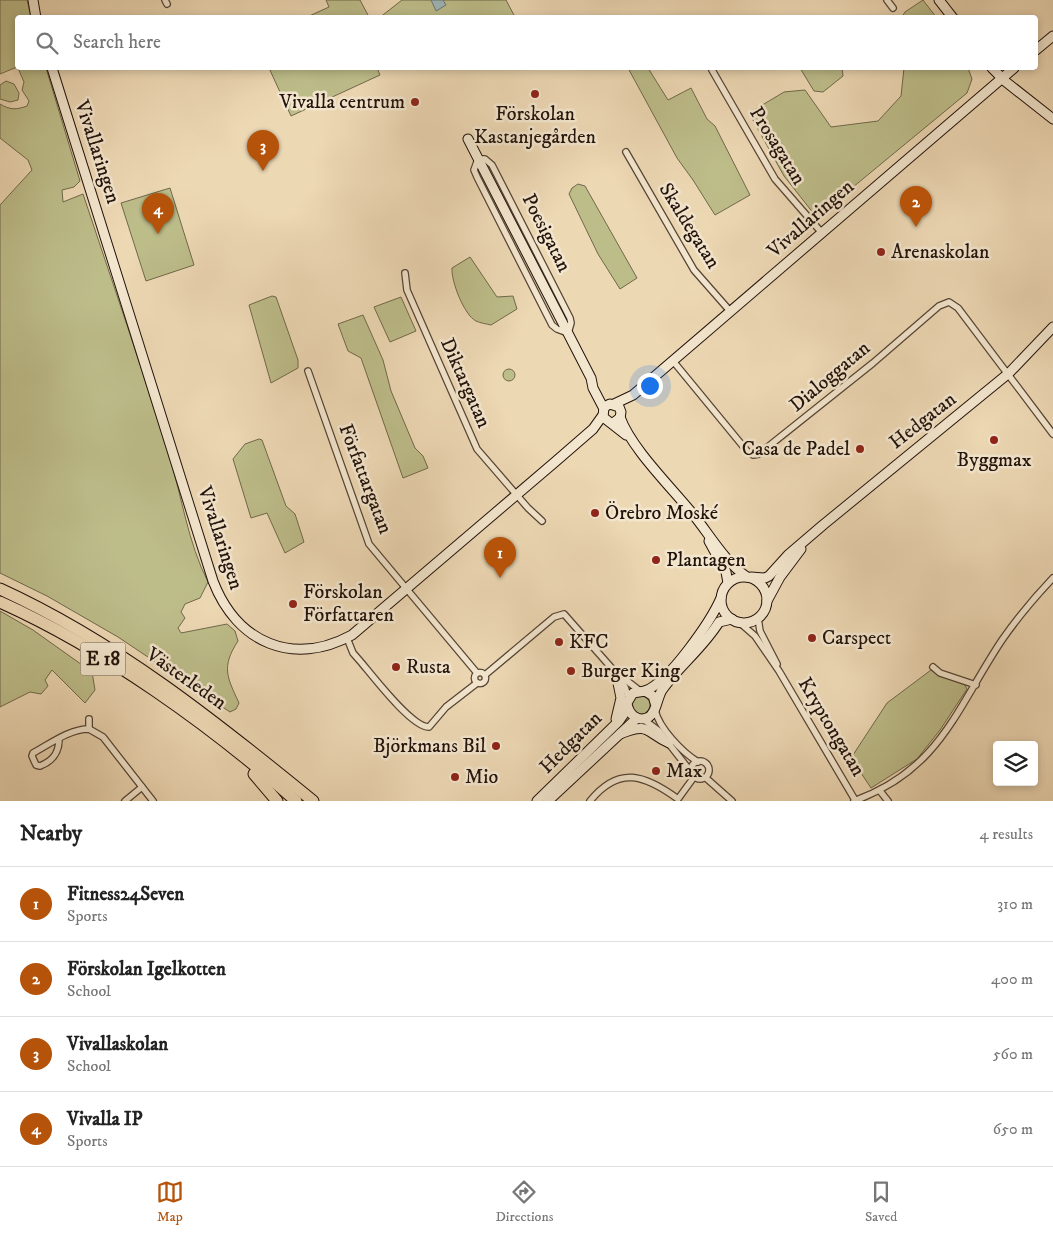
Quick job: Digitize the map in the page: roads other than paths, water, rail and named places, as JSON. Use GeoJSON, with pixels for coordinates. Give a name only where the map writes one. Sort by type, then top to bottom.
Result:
{"type":"FeatureCollection","features":[{"type":"Feature","properties":{"kind":"highway","name":"Västerleden"},"geometry":{"type":"LineString","coordinates":[[0,589],[77,630],[132,664],[211,718],[313,801]]}},
{"type":"Feature","properties":{"kind":"highway","name":"Västerleden"},"geometry":{"type":"LineString","coordinates":[[0,602],[58,632],[124,672],[187,715],[296,801]]}},
{"type":"Feature","properties":{"kind":"highway","name":"E 18"},"geometry":{"type":"LineString","coordinates":[[246,760],[246,766],[277,801]]}},
{"type":"Feature","properties":{"kind":"highway","name":"E 18"},"geometry":{"type":"LineString","coordinates":[[276,771],[289,775],[321,801]]}},
{"type":"Feature","properties":{"kind":"street"},"geometry":{"type":"LineString","coordinates":[[33,0],[36,15]]}},
{"type":"Feature","properties":{"kind":"street"},"geometry":{"type":"LineString","coordinates":[[887,0],[893,8]]}},
{"type":"Feature","properties":{"kind":"street"},"geometry":{"type":"LineString","coordinates":[[939,0],[950,15]]}},
{"type":"Feature","properties":{"kind":"street"},"geometry":{"type":"LineString","coordinates":[[1038,48],[1053,36]]}},
{"type":"Feature","properties":{"kind":"street","name":"Vivallaringen"},"geometry":{"type":"LineString","coordinates":[[53,70],[223,604],[246,631],[277,646],[312,649],[325,647],[347,638],[407,590],[593,429],[616,419],[633,395],[1011,70]]}},
{"type":"Feature","properties":{"kind":"street","name":"Prosagatan"},"geometry":{"type":"LineString","coordinates":[[712,70],[775,179],[822,233]]}},
{"type":"Feature","properties":{"kind":"street"},"geometry":{"type":"LineString","coordinates":[[994,70],[1001,78],[1053,119]]}},
{"type":"Feature","properties":{"kind":"street","name":"Poesigatan"},"geometry":{"type":"LineString","coordinates":[[468,139],[591,378],[613,404],[618,407],[616,419],[603,412],[591,378]]}},
{"type":"Feature","properties":{"kind":"street","name":"Skaldegatan"},"geometry":{"type":"LineString","coordinates":[[626,152],[694,270],[730,312]]}},
{"type":"Feature","properties":{"kind":"street","name":"Diktargatan"},"geometry":{"type":"LineString","coordinates":[[406,273],[407,290],[474,444],[517,495],[542,521]]}},
{"type":"Feature","properties":{"kind":"street","name":"Dialoggatan"},"geometry":{"type":"LineString","coordinates":[[673,361],[747,451],[753,454],[759,454],[775,443],[933,310],[949,302],[958,308],[1009,373]]}},
{"type":"Feature","properties":{"kind":"street","name":"Hedgatan"},"geometry":{"type":"LineString","coordinates":[[749,577],[765,578],[770,576],[788,555],[1009,373],[1053,327]]}},
{"type":"Feature","properties":{"kind":"street","name":"Författargatan"},"geometry":{"type":"LineString","coordinates":[[308,371],[366,538],[477,674]]}},
{"type":"Feature","properties":{"kind":"street"},"geometry":{"type":"LineString","coordinates":[[1009,373],[1053,434]]}},
{"type":"Feature","properties":{"kind":"street","name":"Vivallaringen"},"geometry":{"type":"LineString","coordinates":[[593,429],[603,412],[613,404],[633,395]]}},
{"type":"Feature","properties":{"kind":"street"},"geometry":{"type":"LineString","coordinates":[[616,419],[726,558],[764,587],[767,601],[766,608],[758,618],[752,621],[718,622],[703,647],[662,690],[650,716],[640,718]]}},
{"type":"Feature","properties":{"kind":"street"},"geometry":{"type":"LineString","coordinates":[[628,704],[633,693],[650,689],[665,675],[703,630],[728,583],[726,572],[701,525]]}},
{"type":"Feature","properties":{"kind":"street","name":"Hedgatan"},"geometry":{"type":"LineString","coordinates":[[767,601],[780,577],[810,537]]}},
{"type":"Feature","properties":{"kind":"street"},"geometry":{"type":"LineString","coordinates":[[728,583],[736,578],[749,577]]}},
{"type":"Feature","properties":{"kind":"street"},"geometry":{"type":"LineString","coordinates":[[855,801],[880,790],[914,768],[932,751],[1019,617],[1053,578]]}},
{"type":"Feature","properties":{"kind":"street"},"geometry":{"type":"LineString","coordinates":[[722,597],[725,612],[736,620]]}},
{"type":"Feature","properties":{"kind":"street"},"geometry":{"type":"LineString","coordinates":[[347,638],[353,652],[360,661],[408,715],[425,727],[430,727],[446,707],[477,683],[484,682],[485,675],[554,617],[562,614],[566,615],[616,673],[625,687],[628,704],[640,718],[654,725],[693,775],[699,780],[706,778],[709,772],[708,766],[704,762],[698,762],[693,765],[693,775],[678,799],[653,783],[640,777],[629,776],[607,783],[590,801]]}},
{"type":"Feature","properties":{"kind":"street","name":"Kryptongatan"},"geometry":{"type":"LineString","coordinates":[[758,618],[760,631],[772,651],[779,671]]}},
{"type":"Feature","properties":{"kind":"street","name":"Kryptongatan"},"geometry":{"type":"LineString","coordinates":[[736,620],[755,636],[779,671],[855,801]]}},
{"type":"Feature","properties":{"kind":"street"},"geometry":{"type":"LineString","coordinates":[[932,667],[940,673],[976,684]]}},
{"type":"Feature","properties":{"kind":"street"},"geometry":{"type":"LineString","coordinates":[[477,683],[475,678],[477,674],[481,672],[485,675]]}},
{"type":"Feature","properties":{"kind":"street"},"geometry":{"type":"LineString","coordinates":[[616,673],[653,696],[655,708],[664,728],[685,752],[698,762]]}},
{"type":"Feature","properties":{"kind":"street"},"geometry":{"type":"LineString","coordinates":[[616,673],[622,698],[613,732],[639,728],[653,731],[669,743]]}},
{"type":"Feature","properties":{"kind":"street","name":"Hedgatan"},"geometry":{"type":"LineString","coordinates":[[548,801],[613,732],[628,704]]}},
{"type":"Feature","properties":{"kind":"street","name":"Hedgatan"},"geometry":{"type":"LineString","coordinates":[[537,801],[613,732],[640,718]]}},
{"type":"Feature","properties":{"kind":"street"},"geometry":{"type":"LineString","coordinates":[[89,729],[90,719]]}},
{"type":"Feature","properties":{"kind":"street"},"geometry":{"type":"LineString","coordinates":[[59,739],[59,746],[53,759],[40,766],[36,764],[32,756],[34,753],[59,739],[77,730],[89,729],[103,737],[153,801]]}},
{"type":"Feature","properties":{"kind":"street"},"geometry":{"type":"LineString","coordinates":[[706,778],[732,801]]}},
{"type":"Feature","properties":{"kind":"street"},"geometry":{"type":"LineString","coordinates":[[125,801],[142,787]]}},
{"type":"Feature","properties":{"kind":"street"},"geometry":{"type":"LineString","coordinates":[[880,790],[888,801]]}},
{"type":"Feature","properties":{"kind":"water"},"geometry":{"type":"Polygon","coordinates":[[[431,0],[443,0],[446,5],[436,11],[431,0]]]}},
{"type":"Feature","properties":{"kind":"place","name":"Förskolan Kastanjegården"},"geometry":{"type":"Point","coordinates":[535,94]}},
{"type":"Feature","properties":{"kind":"place","name":"Vivalla centrum"},"geometry":{"type":"Point","coordinates":[415,102]}},
{"type":"Feature","properties":{"kind":"place","name":"Vivallaskolan"},"geometry":{"type":"Point","coordinates":[263,171]}},
{"type":"Feature","properties":{"kind":"place","name":"Förskolan Igelkotten"},"geometry":{"type":"Point","coordinates":[916,227]}},
{"type":"Feature","properties":{"kind":"place","name":"Vivalla IP"},"geometry":{"type":"Point","coordinates":[158,234]}},
{"type":"Feature","properties":{"kind":"place","name":"Arenaskolan"},"geometry":{"type":"Point","coordinates":[881,252]}},
{"type":"Feature","properties":{"kind":"place","name":"Byggmax"},"geometry":{"type":"Point","coordinates":[994,440]}},
{"type":"Feature","properties":{"kind":"place","name":"Casa de Padel"},"geometry":{"type":"Point","coordinates":[860,449]}},
{"type":"Feature","properties":{"kind":"place","name":"Örebro Moské"},"geometry":{"type":"Point","coordinates":[595,513]}},
{"type":"Feature","properties":{"kind":"place","name":"Plantagen"},"geometry":{"type":"Point","coordinates":[656,560]}},
{"type":"Feature","properties":{"kind":"place","name":"Fitness24Seven"},"geometry":{"type":"Point","coordinates":[500,578]}},
{"type":"Feature","properties":{"kind":"place","name":"Förskolan Författaren"},"geometry":{"type":"Point","coordinates":[293,604]}},
{"type":"Feature","properties":{"kind":"place","name":"Carspect"},"geometry":{"type":"Point","coordinates":[812,638]}},
{"type":"Feature","properties":{"kind":"place","name":"KFC"},"geometry":{"type":"Point","coordinates":[559,642]}},
{"type":"Feature","properties":{"kind":"place","name":"Rusta"},"geometry":{"type":"Point","coordinates":[396,667]}},
{"type":"Feature","properties":{"kind":"place","name":"Burger King"},"geometry":{"type":"Point","coordinates":[571,671]}},
{"type":"Feature","properties":{"kind":"place","name":"Björkmans Bil"},"geometry":{"type":"Point","coordinates":[496,746]}},
{"type":"Feature","properties":{"kind":"place","name":"Max"},"geometry":{"type":"Point","coordinates":[656,771]}},
{"type":"Feature","properties":{"kind":"place","name":"Mio"},"geometry":{"type":"Point","coordinates":[455,777]}}]}
